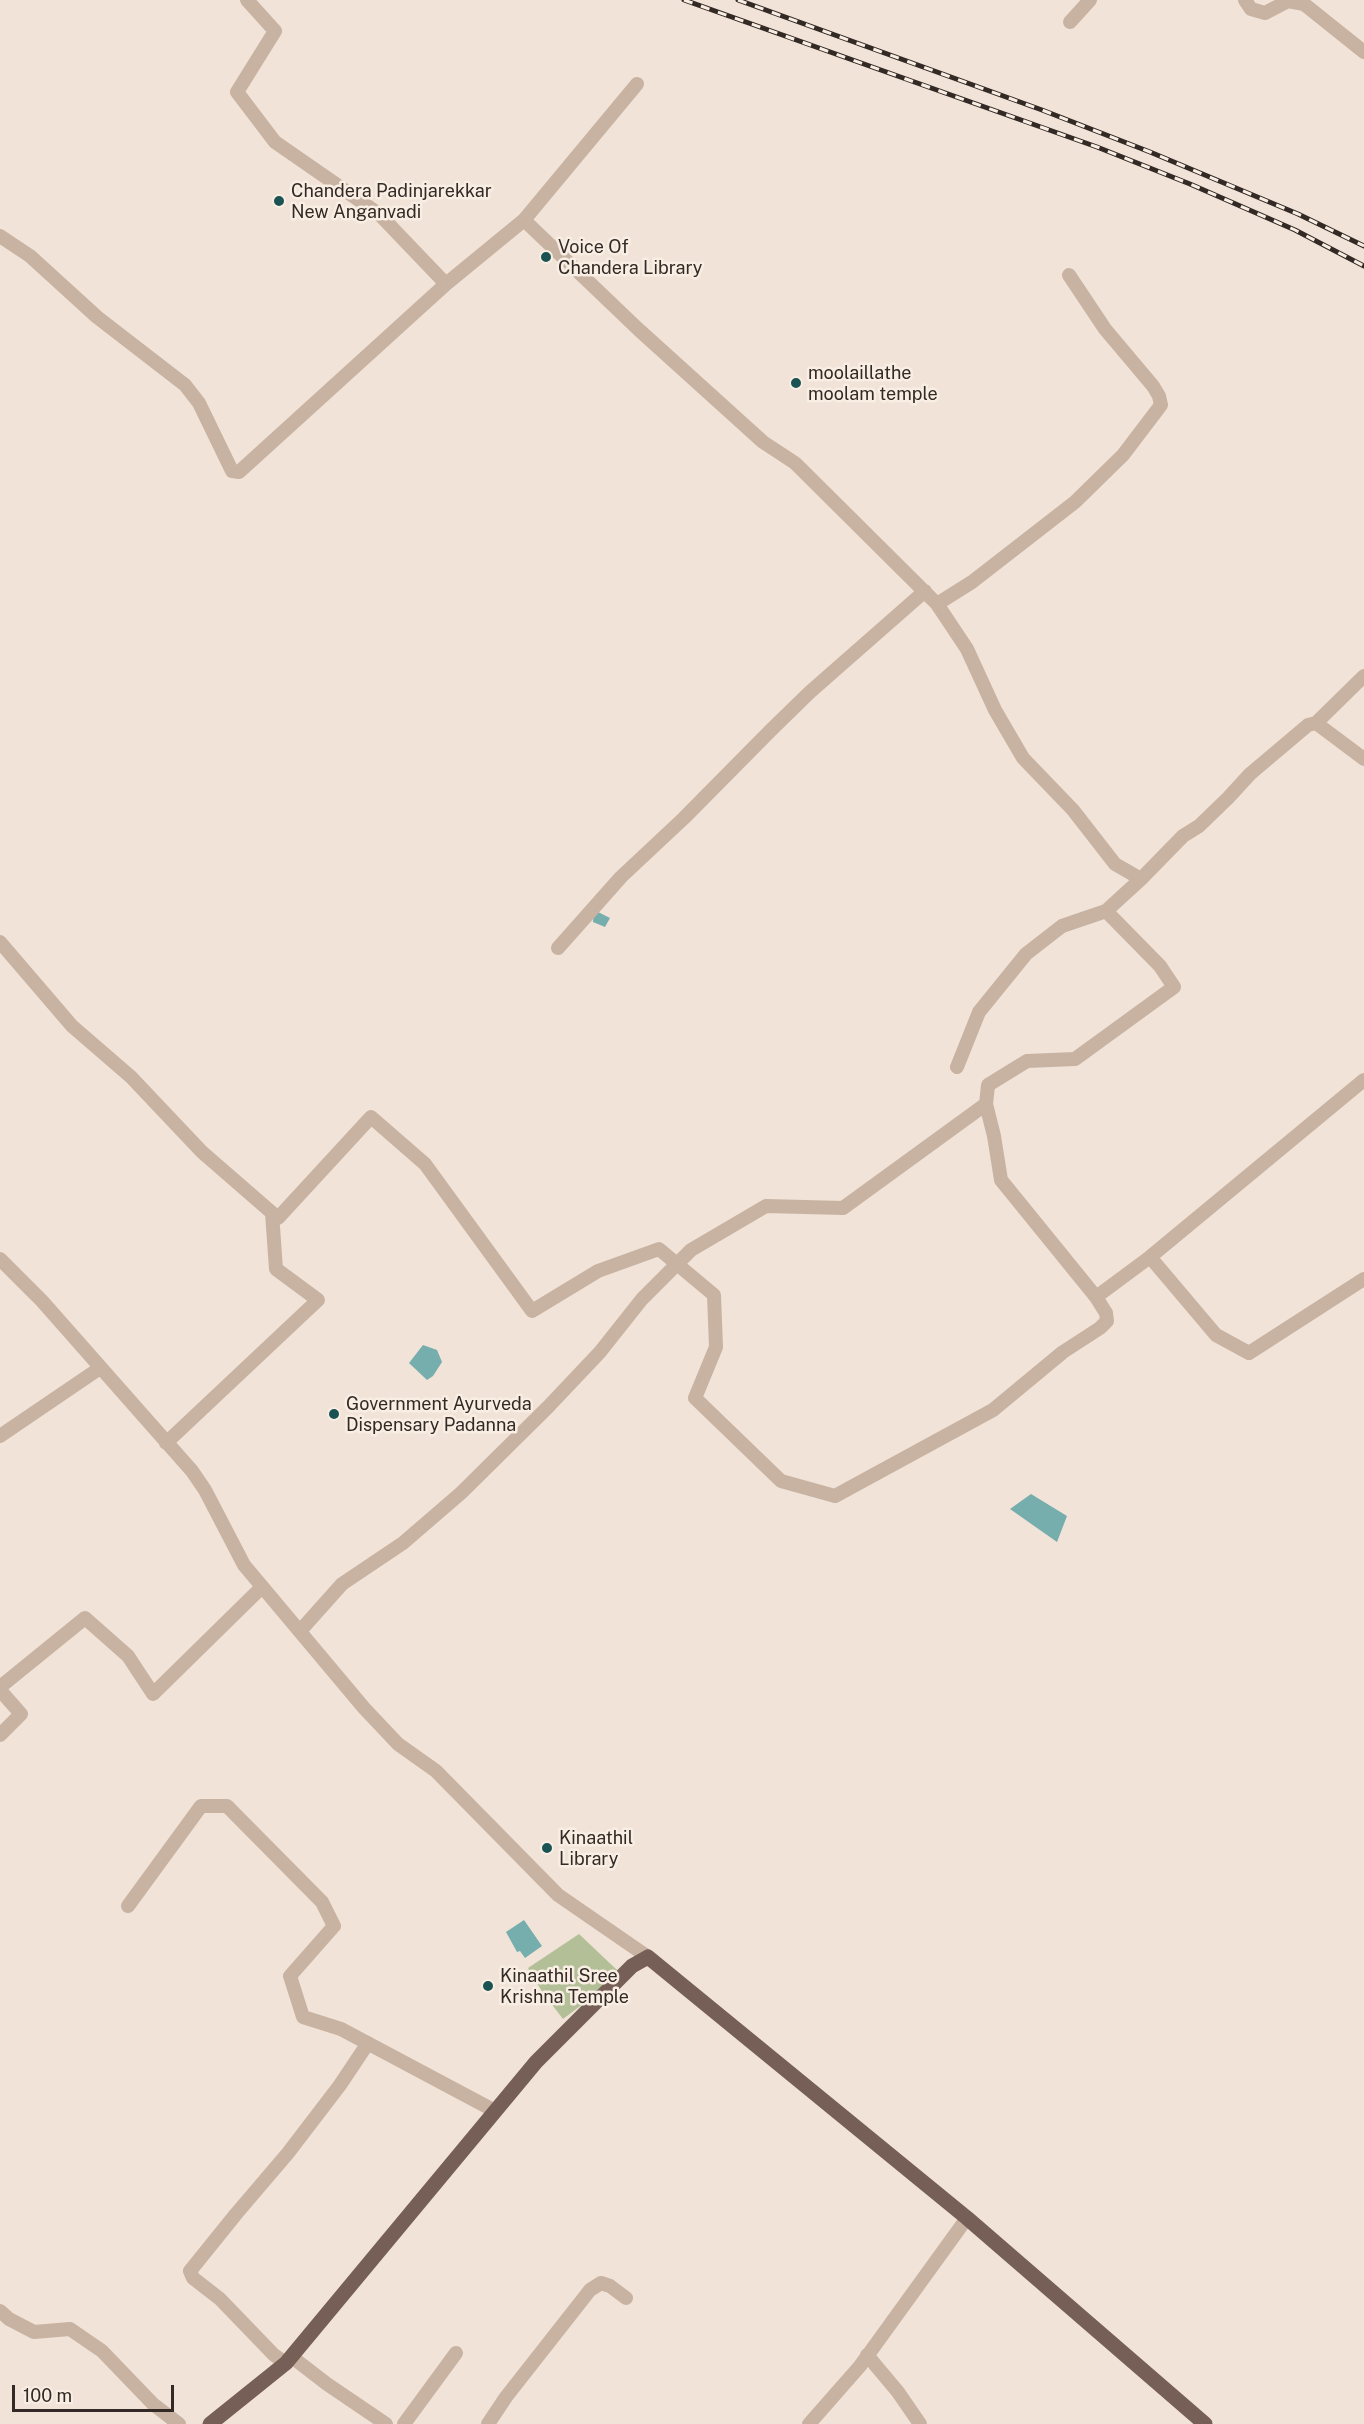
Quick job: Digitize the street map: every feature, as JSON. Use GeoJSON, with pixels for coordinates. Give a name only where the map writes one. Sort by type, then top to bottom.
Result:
{"type":"FeatureCollection","features":[{"type":"Feature","properties":{"kind":"main road"},"geometry":{"type":"LineString","coordinates":[[210,2424],[289,2360],[536,2062],[632,1966],[648,1957],[967,2218],[1205,2424]]}},
{"type":"Feature","properties":{"kind":"street"},"geometry":{"type":"LineString","coordinates":[[247,0],[275,31],[237,92],[275,142],[379,214],[446,284]]}},
{"type":"Feature","properties":{"kind":"street"},"geometry":{"type":"LineString","coordinates":[[1070,21],[1090,0]]}},
{"type":"Feature","properties":{"kind":"street"},"geometry":{"type":"LineString","coordinates":[[1245,0],[1251,9],[1265,13],[1288,1],[1304,4],[1364,52]]}},
{"type":"Feature","properties":{"kind":"street"},"geometry":{"type":"LineString","coordinates":[[0,236],[30,256],[97,317],[185,385],[199,403],[232,471],[239,472],[446,284],[524,220],[638,84]]}},
{"type":"Feature","properties":{"kind":"street"},"geometry":{"type":"LineString","coordinates":[[524,220],[638,329],[755,434],[795,463],[925,591],[937,604],[966,649],[1023,758],[1073,810],[1115,864],[1141,879]]}},
{"type":"Feature","properties":{"kind":"street"},"geometry":{"type":"LineString","coordinates":[[937,604],[972,582],[1075,502],[1123,455],[1161,405],[1153,386],[1105,329],[1069,275]]}},
{"type":"Feature","properties":{"kind":"street"},"geometry":{"type":"LineString","coordinates":[[558,948],[621,877],[684,818],[810,692],[925,591]]}},
{"type":"Feature","properties":{"kind":"street"},"geometry":{"type":"LineString","coordinates":[[957,1067],[979,1012],[1026,954],[1062,926],[1106,910],[1275,752],[1308,724],[1316,723],[1364,676]]}},
{"type":"Feature","properties":{"kind":"street"},"geometry":{"type":"LineString","coordinates":[[1316,723],[1364,759]]}},
{"type":"Feature","properties":{"kind":"street"},"geometry":{"type":"LineString","coordinates":[[0,942],[72,1026],[131,1077],[202,1152],[278,1218],[371,1117],[426,1164],[532,1311],[598,1271],[659,1249],[714,1295],[716,1347],[695,1398],[781,1481],[835,1496],[993,1410],[1063,1352],[1107,1321],[1107,1313],[1096,1297],[1001,1180],[986,1104],[988,1085],[1027,1061],[1075,1059],[1174,987],[1160,966],[1106,910]]}},
{"type":"Feature","properties":{"kind":"street"},"geometry":{"type":"LineString","coordinates":[[1096,1297],[1150,1257],[1364,1080]]}},
{"type":"Feature","properties":{"kind":"street"},"geometry":{"type":"LineString","coordinates":[[300,1631],[342,1584],[404,1543],[461,1493],[548,1407],[600,1352],[642,1299],[691,1250],[766,1206],[843,1208],[986,1104]]}},
{"type":"Feature","properties":{"kind":"street"},"geometry":{"type":"LineString","coordinates":[[166,1443],[318,1300],[276,1269],[272,1213]]}},
{"type":"Feature","properties":{"kind":"street"},"geometry":{"type":"LineString","coordinates":[[1150,1257],[1216,1335],[1249,1353],[1364,1280]]}},
{"type":"Feature","properties":{"kind":"street"},"geometry":{"type":"LineString","coordinates":[[0,1259],[42,1301],[192,1471],[244,1565],[364,1708],[398,1744],[436,1771],[558,1895],[648,1957]]}},
{"type":"Feature","properties":{"kind":"street"},"geometry":{"type":"LineString","coordinates":[[0,1436],[100,1368]]}},
{"type":"Feature","properties":{"kind":"street"},"geometry":{"type":"LineString","coordinates":[[0,1736],[21,1714],[0,1689],[85,1618],[128,1656],[153,1694],[262,1587]]}},
{"type":"Feature","properties":{"kind":"street"},"geometry":{"type":"LineString","coordinates":[[128,1906],[201,1806],[227,1806],[322,1902],[334,1926],[290,1976],[303,2017],[341,2029],[495,2111]]}},
{"type":"Feature","properties":{"kind":"street"},"geometry":{"type":"LineString","coordinates":[[368,2043],[340,2085],[288,2153],[190,2271],[193,2278],[220,2299],[274,2355],[289,2360],[386,2424]]}},
{"type":"Feature","properties":{"kind":"street"},"geometry":{"type":"LineString","coordinates":[[809,2424],[867,2355],[967,2218]]}},
{"type":"Feature","properties":{"kind":"street"},"geometry":{"type":"LineString","coordinates":[[488,2424],[506,2397],[590,2290],[601,2283],[610,2286],[626,2298]]}},
{"type":"Feature","properties":{"kind":"street"},"geometry":{"type":"LineString","coordinates":[[0,2311],[9,2319],[34,2332],[70,2329],[102,2351],[153,2404],[179,2424]]}},
{"type":"Feature","properties":{"kind":"street"},"geometry":{"type":"LineString","coordinates":[[404,2424],[456,2353]]}},
{"type":"Feature","properties":{"kind":"street"},"geometry":{"type":"LineString","coordinates":[[867,2355],[898,2392],[920,2424]]}},
{"type":"Feature","properties":{"kind":"green space"},"geometry":{"type":"Polygon","coordinates":[[[579,1934],[617,1970],[592,1997],[563,2019],[528,1968],[579,1934]]]}},
{"type":"Feature","properties":{"kind":"water"},"geometry":{"type":"Polygon","coordinates":[[[594,910],[610,918],[605,927],[593,922],[594,910]]]}},
{"type":"Feature","properties":{"kind":"water"},"geometry":{"type":"Polygon","coordinates":[[[423,1345],[437,1350],[442,1362],[433,1376],[427,1380],[409,1363],[423,1345]]]}},
{"type":"Feature","properties":{"kind":"water"},"geometry":{"type":"Polygon","coordinates":[[[1031,1494],[1067,1516],[1057,1542],[1010,1509],[1031,1494]]]}},
{"type":"Feature","properties":{"kind":"water"},"geometry":{"type":"Polygon","coordinates":[[[524,1920],[542,1946],[525,1958],[520,1951],[517,1952],[506,1932],[524,1920]]]}},
{"type":"Feature","properties":{"kind":"railway"},"geometry":{"type":"LineString","coordinates":[[684,0],[1097,147],[1190,184],[1295,230],[1364,266]]}},
{"type":"Feature","properties":{"kind":"railway"},"geometry":{"type":"LineString","coordinates":[[738,0],[1042,110],[1150,152],[1298,214],[1364,246]]}},
{"type":"Feature","properties":{"kind":"place","name":"Chandera Padinjarekkar New Anganvadi"},"geometry":{"type":"Point","coordinates":[279,201]}},
{"type":"Feature","properties":{"kind":"place","name":"Voice Of Chandera Library"},"geometry":{"type":"Point","coordinates":[546,257]}},
{"type":"Feature","properties":{"kind":"place","name":"moolaillathe moolam temple"},"geometry":{"type":"Point","coordinates":[796,383]}},
{"type":"Feature","properties":{"kind":"place","name":"Government Ayurveda Dispensary Padanna"},"geometry":{"type":"Point","coordinates":[334,1414]}},
{"type":"Feature","properties":{"kind":"place","name":"Kinaathil Library"},"geometry":{"type":"Point","coordinates":[547,1848]}},
{"type":"Feature","properties":{"kind":"place","name":"Kinaathil Sree Krishna Temple"},"geometry":{"type":"Point","coordinates":[488,1986]}}]}
